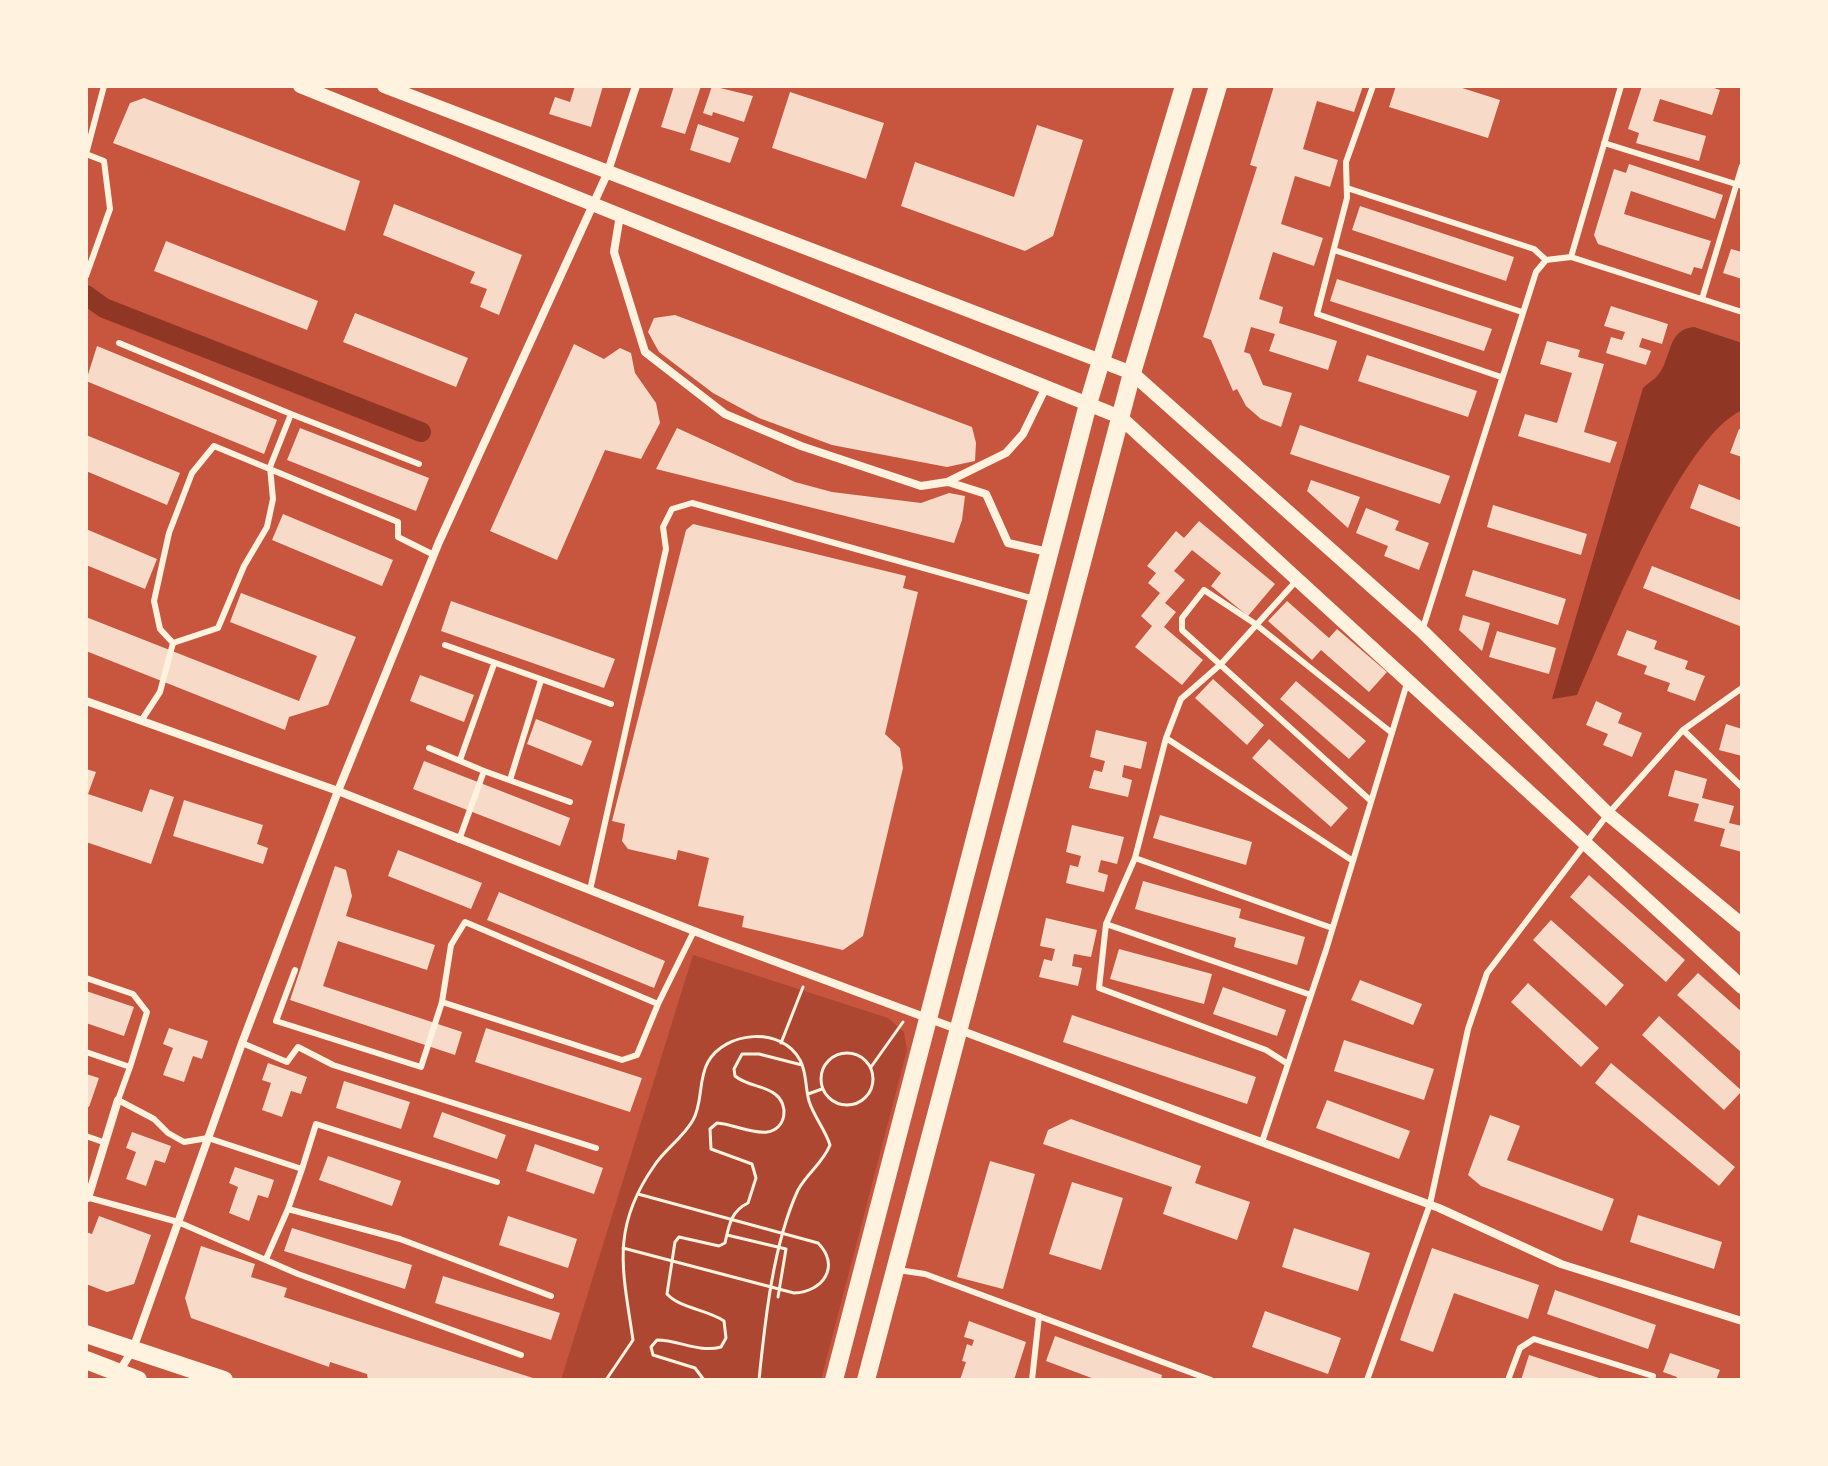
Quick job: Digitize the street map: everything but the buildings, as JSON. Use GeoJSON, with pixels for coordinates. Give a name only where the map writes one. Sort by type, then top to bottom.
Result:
{"type":"FeatureCollection","features":[{"type":"Feature","properties":{"kind":"main road"},"geometry":{"type":"LineString","coordinates":[[834,1380],[1088,404],[1184,86]]}},
{"type":"Feature","properties":{"kind":"main road"},"geometry":{"type":"LineString","coordinates":[[866,1380],[1120,417],[1218,86]]}},
{"type":"Feature","properties":{"kind":"main road"},"geometry":{"type":"LineString","coordinates":[[86,1334],[224,1380]]}},
{"type":"Feature","properties":{"kind":"main road"},"geometry":{"type":"LineString","coordinates":[[86,1360],[118,1376],[138,1380]]}},
{"type":"Feature","properties":{"kind":"street"},"geometry":{"type":"LineString","coordinates":[[300,86],[1120,417],[1742,987]]}},
{"type":"Feature","properties":{"kind":"street"},"geometry":{"type":"LineString","coordinates":[[384,86],[1132,373],[1422,631],[1608,814],[1742,925]]}},
{"type":"Feature","properties":{"kind":"street"},"geometry":{"type":"LineString","coordinates":[[118,1376],[133,1349],[242,1043],[338,791],[434,555],[607,174],[636,86]]}},
{"type":"Feature","properties":{"kind":"street"},"geometry":{"type":"LineString","coordinates":[[620,214],[614,252],[645,352],[725,414],[801,446],[921,486],[947,482],[1006,453],[1023,434],[1046,387]]}},
{"type":"Feature","properties":{"kind":"street"},"geometry":{"type":"LineString","coordinates":[[947,482],[986,494],[1008,543],[1049,553]]}},
{"type":"Feature","properties":{"kind":"street"},"geometry":{"type":"LineString","coordinates":[[86,701],[338,791],[694,931],[1430,1204],[1561,1264],[1742,1321]]}},
{"type":"Feature","properties":{"kind":"street"},"geometry":{"type":"LineString","coordinates":[[87,1198],[118,1100]]}},
{"type":"Feature","properties":{"kind":"lane"},"geometry":{"type":"LineString","coordinates":[[86,276],[110,209],[104,161],[86,154],[104,86]]}},
{"type":"Feature","properties":{"kind":"lane"},"geometry":{"type":"LineString","coordinates":[[1373,86],[1346,162],[1347,188],[1317,314],[1501,377]]}},
{"type":"Feature","properties":{"kind":"lane"},"geometry":{"type":"LineString","coordinates":[[1571,257],[1621,86]]}},
{"type":"Feature","properties":{"kind":"lane"},"geometry":{"type":"LineString","coordinates":[[1604,143],[1739,185]]}},
{"type":"Feature","properties":{"kind":"lane"},"geometry":{"type":"LineString","coordinates":[[1702,299],[1739,185],[1742,166]]}},
{"type":"Feature","properties":{"kind":"lane"},"geometry":{"type":"LineString","coordinates":[[1347,188],[1534,249],[1546,260]]}},
{"type":"Feature","properties":{"kind":"lane"},"geometry":{"type":"LineString","coordinates":[[1334,250],[1522,312]]}},
{"type":"Feature","properties":{"kind":"lane"},"geometry":{"type":"LineString","coordinates":[[1422,631],[1522,312],[1536,272],[1546,260],[1571,257],[1742,312]]}},
{"type":"Feature","properties":{"kind":"lane"},"geometry":{"type":"LineString","coordinates":[[119,343],[419,464]]}},
{"type":"Feature","properties":{"kind":"lane"},"geometry":{"type":"LineString","coordinates":[[173,643],[218,628],[244,566],[267,527],[273,499],[270,467],[291,414]]}},
{"type":"Feature","properties":{"kind":"lane"},"geometry":{"type":"LineString","coordinates":[[173,643],[160,629],[154,601],[169,533],[192,473],[214,446],[398,522],[398,537],[434,555]]}},
{"type":"Feature","properties":{"kind":"lane"},"geometry":{"type":"LineString","coordinates":[[590,890],[666,549],[663,527],[672,509],[692,503],[1037,600]]}},
{"type":"Feature","properties":{"kind":"lane"},"geometry":{"type":"LineString","coordinates":[[1288,1064],[1266,1050],[1099,988],[1106,924],[1135,858],[1166,738],[1181,699],[1221,664],[1254,623],[1297,580]]}},
{"type":"Feature","properties":{"kind":"lane"},"geometry":{"type":"LineString","coordinates":[[1371,801],[1182,630],[1182,618],[1204,590],[1254,623],[1392,733]]}},
{"type":"Feature","properties":{"kind":"lane"},"geometry":{"type":"LineString","coordinates":[[141,721],[160,692],[173,643]]}},
{"type":"Feature","properties":{"kind":"lane"},"geometry":{"type":"LineString","coordinates":[[445,645],[611,704]]}},
{"type":"Feature","properties":{"kind":"lane"},"geometry":{"type":"LineString","coordinates":[[460,760],[494,664]]}},
{"type":"Feature","properties":{"kind":"lane"},"geometry":{"type":"LineString","coordinates":[[510,780],[541,680]]}},
{"type":"Feature","properties":{"kind":"lane"},"geometry":{"type":"LineString","coordinates":[[1262,1142],[1311,995],[1408,680]]}},
{"type":"Feature","properties":{"kind":"lane"},"geometry":{"type":"LineString","coordinates":[[1367,1380],[1430,1204],[1464,1042],[1487,973],[1608,814],[1683,730],[1742,688]]}},
{"type":"Feature","properties":{"kind":"lane"},"geometry":{"type":"LineString","coordinates":[[1683,730],[1742,787]]}},
{"type":"Feature","properties":{"kind":"lane"},"geometry":{"type":"LineString","coordinates":[[1166,738],[1353,861]]}},
{"type":"Feature","properties":{"kind":"lane"},"geometry":{"type":"LineString","coordinates":[[429,748],[570,802]]}},
{"type":"Feature","properties":{"kind":"lane"},"geometry":{"type":"LineString","coordinates":[[459,840],[484,771]]}},
{"type":"Feature","properties":{"kind":"lane"},"geometry":{"type":"LineString","coordinates":[[1135,858],[1332,928]]}},
{"type":"Feature","properties":{"kind":"lane"},"geometry":{"type":"LineString","coordinates":[[295,970],[276,1021],[421,1067],[442,1002],[451,945],[465,922],[658,1004]]}},
{"type":"Feature","properties":{"kind":"lane"},"geometry":{"type":"LineString","coordinates":[[1106,924],[1311,995]]}},
{"type":"Feature","properties":{"kind":"lane"},"geometry":{"type":"LineString","coordinates":[[442,1002],[622,1060],[637,1055],[694,931]]}},
{"type":"Feature","properties":{"kind":"lane"},"geometry":{"type":"LineString","coordinates":[[86,978],[133,994],[147,1012],[118,1100],[154,1119],[168,1133],[184,1142],[208,1138],[302,1169]]}},
{"type":"Feature","properties":{"kind":"lane"},"geometry":{"type":"LineString","coordinates":[[242,1043],[287,1062],[298,1047],[333,1065],[596,1148]]}},
{"type":"Feature","properties":{"kind":"lane"},"geometry":{"type":"LineString","coordinates":[[86,1052],[130,1067]]}},
{"type":"Feature","properties":{"kind":"lane"},"geometry":{"type":"LineString","coordinates":[[266,1259],[288,1209],[316,1124],[497,1182]]}},
{"type":"Feature","properties":{"kind":"lane"},"geometry":{"type":"LineString","coordinates":[[86,1136],[103,1142]]}},
{"type":"Feature","properties":{"kind":"lane"},"geometry":{"type":"LineString","coordinates":[[87,1198],[178,1222],[298,1274],[521,1355]]}},
{"type":"Feature","properties":{"kind":"lane"},"geometry":{"type":"LineString","coordinates":[[288,1209],[400,1239],[551,1296]]}},
{"type":"Feature","properties":{"kind":"lane"},"geometry":{"type":"LineString","coordinates":[[895,1269],[925,1274],[1207,1379]]}},
{"type":"Feature","properties":{"kind":"lane"},"geometry":{"type":"LineString","coordinates":[[1033,1380],[1039,1316]]}},
{"type":"Feature","properties":{"kind":"lane"},"geometry":{"type":"LineString","coordinates":[[1508,1380],[1520,1348],[1534,1339],[1653,1376],[1652,1380]]}},
{"type":"Feature","properties":{"kind":"path"},"geometry":{"type":"LineString","coordinates":[[781,1043],[809,974]]}},
{"type":"Feature","properties":{"kind":"path"},"geometry":{"type":"LineString","coordinates":[[871,1067],[853,1053],[837,1054],[821,1073],[822,1089],[834,1102],[859,1102],[871,1090],[871,1067],[895,1038],[909,1011]]}},
{"type":"Feature","properties":{"kind":"path"},"geometry":{"type":"LineString","coordinates":[[606,1380],[633,1340],[622,1289],[623,1248],[638,1194],[662,1155],[695,1118],[701,1080],[708,1062],[721,1045],[743,1036],[781,1043],[799,1057],[808,1094],[830,1145],[824,1161],[799,1189],[785,1232],[772,1288],[759,1380]]}},
{"type":"Feature","properties":{"kind":"path"},"geometry":{"type":"LineString","coordinates":[[704,1380],[695,1368],[653,1355],[651,1347],[657,1340],[711,1350],[721,1347],[726,1338],[724,1321],[711,1313],[675,1302],[667,1294],[666,1284],[679,1237],[719,1246],[725,1243],[737,1208],[748,1203],[756,1170],[752,1164],[711,1149],[710,1129],[717,1123],[760,1132],[777,1128],[785,1108],[782,1100],[772,1091],[742,1082],[735,1076],[734,1069],[742,1054],[802,1065]]}},
{"type":"Feature","properties":{"kind":"path"},"geometry":{"type":"LineString","coordinates":[[808,1094],[822,1089]]}},
{"type":"Feature","properties":{"kind":"path"},"geometry":{"type":"LineString","coordinates":[[623,1248],[772,1288],[809,1292],[824,1282],[829,1267],[826,1251],[818,1243],[638,1194]]}},
{"type":"Feature","properties":{"kind":"path"},"geometry":{"type":"LineString","coordinates":[[727,1235],[786,1249],[778,1297]]}},
{"type":"Feature","properties":{"kind":"shaded area"},"geometry":{"type":"Polygon","coordinates":[[[1694,327],[1742,343],[1742,410],[1718,428],[1670,496],[1626,583],[1577,695],[1552,699],[1643,388],[1658,375],[1679,333],[1694,327]]]}},
{"type":"Feature","properties":{"kind":"shaded area"},"geometry":{"type":"Polygon","coordinates":[[[693,955],[888,1018],[904,1032],[907,1050],[821,1380],[561,1380],[693,955]]]}},
{"type":"Feature","properties":{"kind":"waterway"},"geometry":{"type":"LineString","coordinates":[[86,295],[104,308],[421,432]]}}]}
